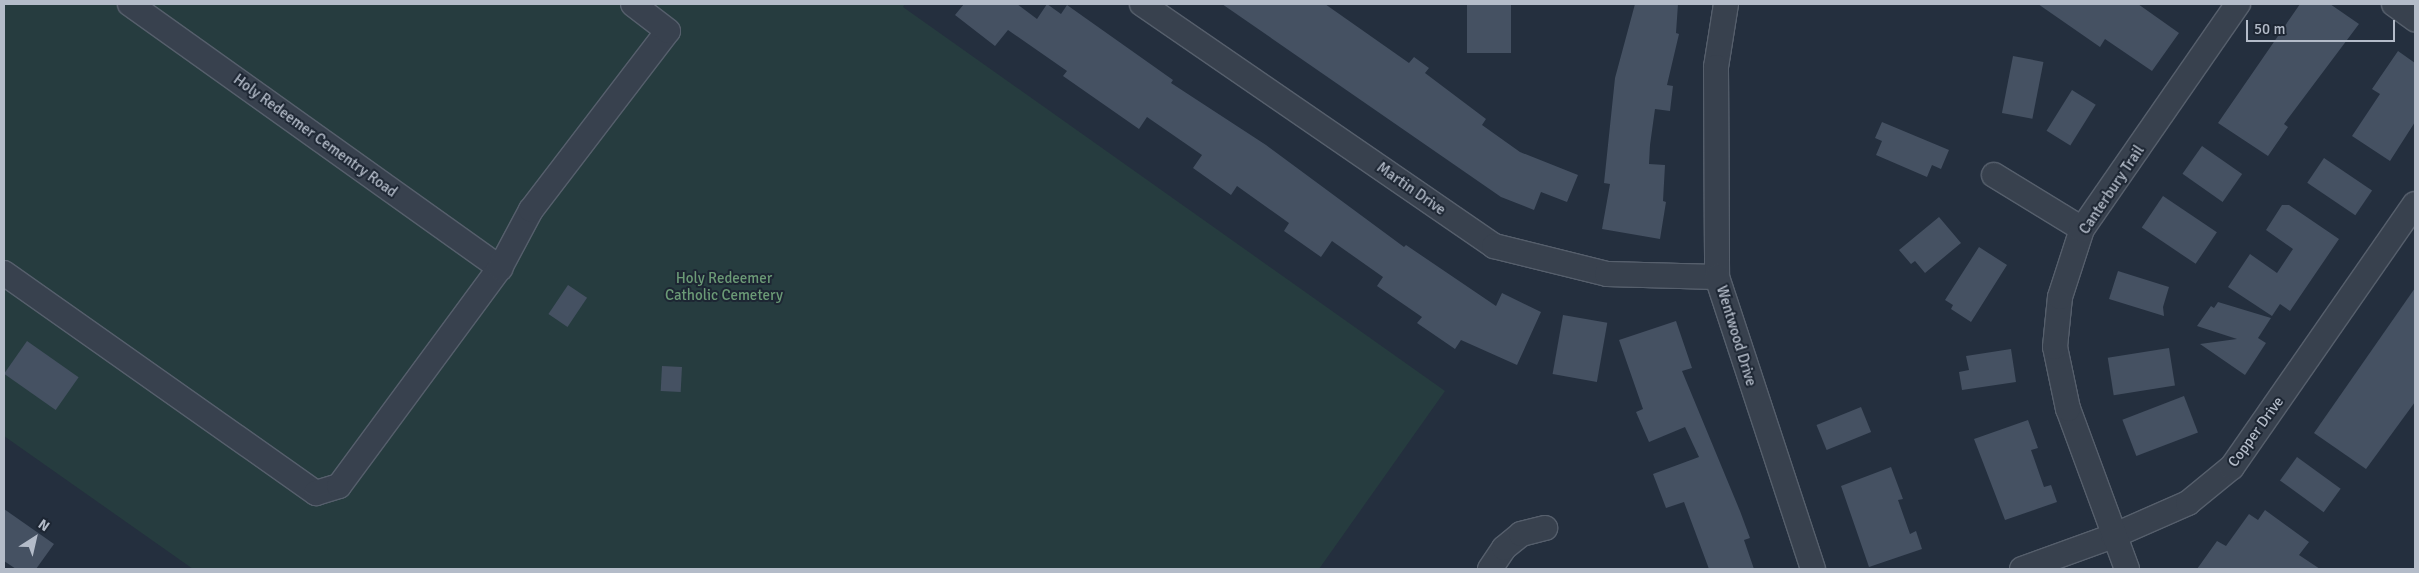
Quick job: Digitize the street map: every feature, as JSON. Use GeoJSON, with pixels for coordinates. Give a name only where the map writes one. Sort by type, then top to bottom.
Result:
{"type":"FeatureCollection","features":[{"type":"Feature","properties":{"kind":"street","name":"Holy Redeemer Cementry Road"},"geometry":{"type":"LineString","coordinates":[[130,4],[500,268]]}},
{"type":"Feature","properties":{"kind":"street"},"geometry":{"type":"LineString","coordinates":[[4,274],[316,493],[338,486],[500,268],[531,210],[668,31],[632,4]]}},
{"type":"Feature","properties":{"kind":"street","name":"Martin Drive"},"geometry":{"type":"LineString","coordinates":[[1142,4],[1494,246],[1606,274],[1717,277]]}},
{"type":"Feature","properties":{"kind":"street","name":"Wentwood Drive"},"geometry":{"type":"LineString","coordinates":[[1726,4],[1716,67],[1717,277],[1813,569]]}},
{"type":"Feature","properties":{"kind":"street"},"geometry":{"type":"LineString","coordinates":[[2394,4],[2415,18]]}},
{"type":"Feature","properties":{"kind":"street","name":"Canterbury Trail"},"geometry":{"type":"LineString","coordinates":[[2126,569],[2068,409],[2055,347],[2060,298],[2082,229],[2227,8]]}},
{"type":"Feature","properties":{"kind":"street"},"geometry":{"type":"LineString","coordinates":[[1994,175],[2082,229]]}},
{"type":"Feature","properties":{"kind":"street","name":"Copper Drive"},"geometry":{"type":"LineString","coordinates":[[2022,569],[2113,536],[2188,503],[2232,467],[2415,204]]}},
{"type":"Feature","properties":{"kind":"street"},"geometry":{"type":"LineString","coordinates":[[1490,569],[1504,548],[1521,534],[1545,528]]}},
{"type":"Feature","properties":{"kind":"green space","name":"Holy Redeemer Catholic Cemetery"},"geometry":{"type":"Polygon","coordinates":[[[4,4],[905,4],[903,7],[1445,391],[1319,569],[193,569],[4,436],[4,4]]]}},
{"type":"Feature","properties":{"kind":"building"},"geometry":{"type":"Polygon","coordinates":[[[964,4],[1017,4],[1037,19],[1047,4],[1061,14],[1067,5],[1173,80],[1171,83],[1266,145],[1404,247],[1406,245],[1496,306],[1502,293],[1541,312],[1517,365],[1461,340],[1455,349],[1417,323],[1422,317],[1377,286],[1383,277],[1332,241],[1321,257],[1284,231],[1289,223],[1237,186],[1231,195],[1193,168],[1202,155],[1147,117],[1139,129],[1063,76],[1067,71],[1008,30],[995,46],[955,15],[964,4]]]}},
{"type":"Feature","properties":{"kind":"building"},"geometry":{"type":"Polygon","coordinates":[[[1222,4],[1325,4],[1409,63],[1414,57],[1429,68],[1425,73],[1486,119],[1482,125],[1520,152],[1578,175],[1567,202],[1541,192],[1534,210],[1501,197],[1222,4]]]}},
{"type":"Feature","properties":{"kind":"building"},"geometry":{"type":"Polygon","coordinates":[[[1467,4],[1511,4],[1511,53],[1467,53],[1467,4]]]}},
{"type":"Feature","properties":{"kind":"building"},"geometry":{"type":"Polygon","coordinates":[[[1635,4],[1678,4],[1676,33],[1679,34],[1667,85],[1673,86],[1670,111],[1655,109],[1650,145],[1649,164],[1665,165],[1663,201],[1666,202],[1660,239],[1602,229],[1610,184],[1604,183],[1615,78],[1635,4]]]}},
{"type":"Feature","properties":{"kind":"building"},"geometry":{"type":"Polygon","coordinates":[[[2038,4],[2138,4],[2179,33],[2152,71],[2105,39],[2100,47],[2038,4]]]}},
{"type":"Feature","properties":{"kind":"building"},"geometry":{"type":"Polygon","coordinates":[[[2300,4],[2330,4],[2359,24],[2284,124],[2288,127],[2268,156],[2218,123],[2300,4]]]}},
{"type":"Feature","properties":{"kind":"building"},"geometry":{"type":"Polygon","coordinates":[[[2398,51],[2415,63],[2415,122],[2390,161],[2352,136],[2380,94],[2372,89],[2398,51]]]}},
{"type":"Feature","properties":{"kind":"building"},"geometry":{"type":"Polygon","coordinates":[[[2013,56],[2043,62],[2032,119],[2002,113],[2013,56]]]}},
{"type":"Feature","properties":{"kind":"building"},"geometry":{"type":"Polygon","coordinates":[[[2072,90],[2096,105],[2070,146],[2047,131],[2072,90]]]}},
{"type":"Feature","properties":{"kind":"building"},"geometry":{"type":"Polygon","coordinates":[[[1882,122],[1949,150],[1941,169],[1932,165],[1927,177],[1876,155],[1882,141],[1875,138],[1882,122]]]}},
{"type":"Feature","properties":{"kind":"building"},"geometry":{"type":"Polygon","coordinates":[[[2202,146],[2242,174],[2223,202],[2182,174],[2202,146]]]}},
{"type":"Feature","properties":{"kind":"building"},"geometry":{"type":"Polygon","coordinates":[[[2324,158],[2372,190],[2355,215],[2307,183],[2324,158]]]}},
{"type":"Feature","properties":{"kind":"building"},"geometry":{"type":"Polygon","coordinates":[[[2163,196],[2217,232],[2196,264],[2142,228],[2163,196]]]}},
{"type":"Feature","properties":{"kind":"building"},"geometry":{"type":"Polygon","coordinates":[[[2282,205],[2289,205],[2339,239],[2290,311],[2280,304],[2272,316],[2228,287],[2250,254],[2277,273],[2293,249],[2266,230],[2282,205]]]}},
{"type":"Feature","properties":{"kind":"building"},"geometry":{"type":"Polygon","coordinates":[[[1939,217],[1961,243],[1925,273],[1915,261],[1911,264],[1899,250],[1939,217]]]}},
{"type":"Feature","properties":{"kind":"building"},"geometry":{"type":"Polygon","coordinates":[[[1979,247],[2007,265],[1971,322],[1951,309],[1953,305],[1945,300],[1979,247]]]}},
{"type":"Feature","properties":{"kind":"building"},"geometry":{"type":"Polygon","coordinates":[[[2118,271],[2169,287],[2163,307],[2164,316],[2109,299],[2118,271]]]}},
{"type":"Feature","properties":{"kind":"building"},"geometry":{"type":"Polygon","coordinates":[[[568,285],[587,298],[567,327],[548,314],[568,285]]]}},
{"type":"Feature","properties":{"kind":"building"},"geometry":{"type":"Polygon","coordinates":[[[2415,288],[2415,402],[2366,469],[2314,433],[2415,288]]]}},
{"type":"Feature","properties":{"kind":"building"},"geometry":{"type":"Polygon","coordinates":[[[2218,302],[2271,318],[2258,338],[2266,343],[2245,375],[2200,344],[2237,339],[2197,326],[2211,306],[2214,308],[2218,302]]]}},
{"type":"Feature","properties":{"kind":"building"},"geometry":{"type":"Polygon","coordinates":[[[1563,315],[1607,323],[1597,382],[1553,374],[1563,315]]]}},
{"type":"Feature","properties":{"kind":"building"},"geometry":{"type":"Polygon","coordinates":[[[1676,321],[1692,368],[1682,371],[1750,538],[1744,540],[1754,569],[1709,569],[1684,502],[1666,508],[1653,474],[1699,457],[1685,427],[1649,442],[1636,412],[1643,409],[1619,340],[1676,321]]]}},
{"type":"Feature","properties":{"kind":"building"},"geometry":{"type":"Polygon","coordinates":[[[27,341],[79,377],[56,410],[4,374],[27,341]]]}},
{"type":"Feature","properties":{"kind":"building"},"geometry":{"type":"Polygon","coordinates":[[[2169,348],[2175,386],[2114,395],[2108,358],[2169,348]]]}},
{"type":"Feature","properties":{"kind":"building"},"geometry":{"type":"Polygon","coordinates":[[[2011,349],[2016,382],[1962,390],[1959,372],[1969,370],[1966,356],[2011,349]]]}},
{"type":"Feature","properties":{"kind":"building"},"geometry":{"type":"Polygon","coordinates":[[[662,366],[682,367],[681,392],[661,391],[662,366]]]}},
{"type":"Feature","properties":{"kind":"building"},"geometry":{"type":"Polygon","coordinates":[[[2184,396],[2198,432],[2136,456],[2122,420],[2184,396]]]}},
{"type":"Feature","properties":{"kind":"building"},"geometry":{"type":"Polygon","coordinates":[[[1861,407],[1871,432],[1827,450],[1816,425],[1861,407]]]}},
{"type":"Feature","properties":{"kind":"building"},"geometry":{"type":"Polygon","coordinates":[[[2028,420],[2038,448],[2031,450],[2044,487],[2051,485],[2057,502],[2005,520],[1974,439],[2028,420]]]}},
{"type":"Feature","properties":{"kind":"building"},"geometry":{"type":"Polygon","coordinates":[[[2297,457],[2341,489],[2324,512],[2280,480],[2297,457]]]}},
{"type":"Feature","properties":{"kind":"building"},"geometry":{"type":"Polygon","coordinates":[[[1891,467],[1903,499],[1898,500],[1910,534],[1916,531],[1922,549],[1869,567],[1841,486],[1891,467]]]}},
{"type":"Feature","properties":{"kind":"building"},"geometry":{"type":"Polygon","coordinates":[[[4,509],[54,544],[36,569],[16,569],[4,561],[4,509]]]}},
{"type":"Feature","properties":{"kind":"building"},"geometry":{"type":"Polygon","coordinates":[[[2265,510],[2309,542],[2299,555],[2320,569],[2197,569],[2217,541],[2226,546],[2249,514],[2258,520],[2265,510]]]}}]}
